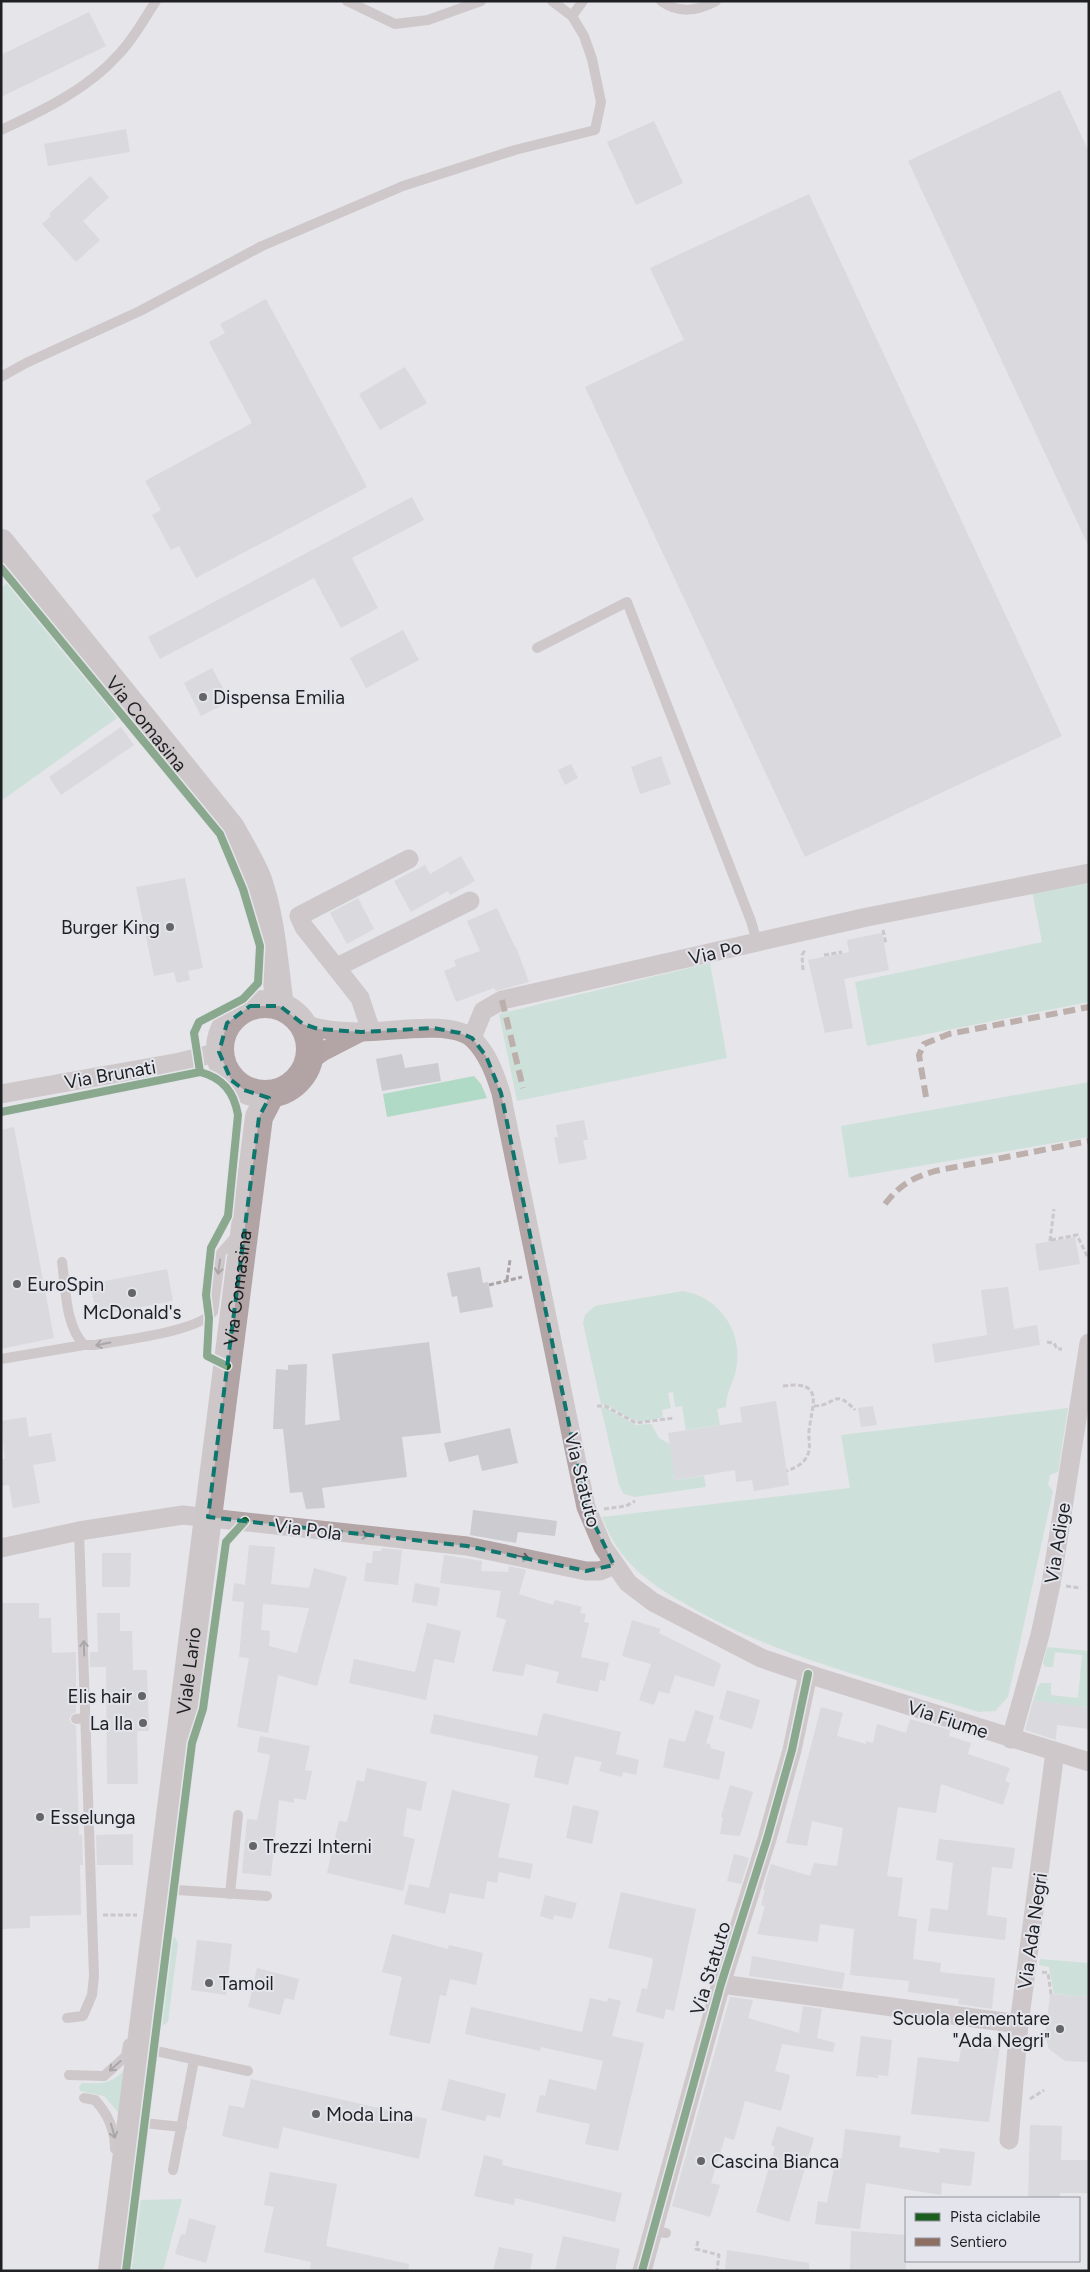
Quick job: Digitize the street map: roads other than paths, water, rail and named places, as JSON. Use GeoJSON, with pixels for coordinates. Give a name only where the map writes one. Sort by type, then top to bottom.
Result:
{"type":"FeatureCollection","features":[{"type":"Feature","properties":{"kind":"main road","name":"Via Comasina"},"geometry":{"type":"LineString","coordinates":[[1,543],[231,828],[257,878],[266,905],[274,942],[276,979],[272,1005]]}},
{"type":"Feature","properties":{"kind":"main road"},"geometry":{"type":"LineString","coordinates":[[272,1005],[293,1013],[303,1024],[309,1042],[308,1062],[303,1074],[265,1106],[231,1080],[223,1067],[219,1052],[224,1030],[237,1012],[250,1006],[272,1005]]}},
{"type":"Feature","properties":{"kind":"main road","name":"Via Comasina"},"geometry":{"type":"LineString","coordinates":[[208,1517],[245,1227],[265,1106]]}},
{"type":"Feature","properties":{"kind":"main road","name":"Viale Lario"},"geometry":{"type":"LineString","coordinates":[[112,2271],[132,2122],[135,2042],[162,1889],[208,1517]]}},
{"type":"Feature","properties":{"kind":"street"},"geometry":{"type":"LineString","coordinates":[[366,1032],[360,998],[304,927],[299,916],[409,859]]}},
{"type":"Feature","properties":{"kind":"street","name":"Via Po"},"geometry":{"type":"LineString","coordinates":[[472,1038],[483,1011],[502,1000],[1006,888],[1089,873]]}},
{"type":"Feature","properties":{"kind":"street"},"geometry":{"type":"LineString","coordinates":[[337,967],[470,901]]}},
{"type":"Feature","properties":{"kind":"street"},"geometry":{"type":"LineString","coordinates":[[303,1024],[318,1029],[366,1032],[433,1028],[472,1038]]}},
{"type":"Feature","properties":{"kind":"street"},"geometry":{"type":"LineString","coordinates":[[308,1062],[324,1051],[366,1032]]}},
{"type":"Feature","properties":{"kind":"street","name":"Via Statuto"},"geometry":{"type":"LineString","coordinates":[[472,1038],[486,1056],[495,1072],[586,1507],[593,1527],[614,1565],[628,1583],[653,1602],[762,1658],[808,1674],[793,1743],[770,1830],[721,1984],[659,2232],[642,2271]]}},
{"type":"Feature","properties":{"kind":"street","name":"Via Brunati"},"geometry":{"type":"LineString","coordinates":[[1,1094],[180,1062],[219,1052]]}},
{"type":"Feature","properties":{"kind":"street","name":"Via Adige"},"geometry":{"type":"LineString","coordinates":[[1011,1738],[1040,1634],[1051,1584],[1089,1344]]}},
{"type":"Feature","properties":{"kind":"street","name":"Via Pola"},"geometry":{"type":"LineString","coordinates":[[1,1548],[79,1531],[182,1515],[467,1546],[586,1571],[600,1571],[614,1565]]}},
{"type":"Feature","properties":{"kind":"street","name":"Via Fiume"},"geometry":{"type":"LineString","coordinates":[[808,1674],[1089,1762]]}},
{"type":"Feature","properties":{"kind":"street","name":"Via Ada Negri"},"geometry":{"type":"LineString","coordinates":[[1008,2140],[1019,2024],[1055,1752]]}},
{"type":"Feature","properties":{"kind":"street","name":"Via Statuto"},"geometry":{"type":"LineString","coordinates":[[721,1984],[1019,2024]]}},
{"type":"Feature","properties":{"kind":"lane"},"geometry":{"type":"LineString","coordinates":[[1,130],[39,113],[94,77],[119,55],[156,1]]}},
{"type":"Feature","properties":{"kind":"lane"},"geometry":{"type":"LineString","coordinates":[[347,1],[395,24],[428,20],[481,1]]}},
{"type":"Feature","properties":{"kind":"lane"},"geometry":{"type":"LineString","coordinates":[[1,377],[26,363],[140,311],[262,246],[402,186],[515,150],[595,130],[601,102],[592,58],[584,36],[572,16],[552,1]]}},
{"type":"Feature","properties":{"kind":"lane"},"geometry":{"type":"LineString","coordinates":[[572,16],[583,1]]}},
{"type":"Feature","properties":{"kind":"lane"},"geometry":{"type":"LineString","coordinates":[[661,1],[673,10],[684,11],[716,1]]}},
{"type":"Feature","properties":{"kind":"lane"},"geometry":{"type":"LineString","coordinates":[[537,648],[627,602],[751,921],[757,942]]}},
{"type":"Feature","properties":{"kind":"lane"},"geometry":{"type":"LineString","coordinates":[[1,1359],[84,1345],[95,1345],[191,1326],[209,1318],[213,1312],[221,1254],[245,1227]]}},
{"type":"Feature","properties":{"kind":"lane"},"geometry":{"type":"LineString","coordinates":[[62,1262],[72,1326],[77,1338],[84,1345]]}},
{"type":"Feature","properties":{"kind":"lane"},"geometry":{"type":"LineString","coordinates":[[67,2018],[83,2016],[92,1995],[92,1915],[81,1698],[79,1531]]}},
{"type":"Feature","properties":{"kind":"lane"},"geometry":{"type":"LineString","coordinates":[[230,1894],[238,1815]]}},
{"type":"Feature","properties":{"kind":"lane"},"geometry":{"type":"LineString","coordinates":[[144,1915],[162,1889],[267,1896]]}},
{"type":"Feature","properties":{"kind":"lane"},"geometry":{"type":"LineString","coordinates":[[69,2075],[104,2076],[126,2056],[135,2042],[194,2060],[248,2070]]}},
{"type":"Feature","properties":{"kind":"lane"},"geometry":{"type":"LineString","coordinates":[[173,2170],[194,2060]]}},
{"type":"Feature","properties":{"kind":"lane"},"geometry":{"type":"LineString","coordinates":[[84,2098],[95,2100],[106,2113],[115,2135],[115,2168],[120,2211]]}},
{"type":"Feature","properties":{"kind":"lane"},"geometry":{"type":"LineString","coordinates":[[132,2122],[182,2127]]}},
{"type":"Feature","properties":{"kind":"place","name":"Dispensa Emilia"},"geometry":{"type":"Point","coordinates":[203,697]}},
{"type":"Feature","properties":{"kind":"place","name":"Burger King"},"geometry":{"type":"Point","coordinates":[170,927]}},
{"type":"Feature","properties":{"kind":"place","name":"EuroSpin"},"geometry":{"type":"Point","coordinates":[17,1284]}},
{"type":"Feature","properties":{"kind":"place","name":"McDonald's"},"geometry":{"type":"Point","coordinates":[132,1293]}},
{"type":"Feature","properties":{"kind":"place","name":"Elis hair"},"geometry":{"type":"Point","coordinates":[142,1696]}},
{"type":"Feature","properties":{"kind":"place","name":"La Ila"},"geometry":{"type":"Point","coordinates":[143,1723]}},
{"type":"Feature","properties":{"kind":"place","name":"Esselunga"},"geometry":{"type":"Point","coordinates":[40,1817]}},
{"type":"Feature","properties":{"kind":"place","name":"Trezzi Interni"},"geometry":{"type":"Point","coordinates":[253,1846]}},
{"type":"Feature","properties":{"kind":"place","name":"Tamoil"},"geometry":{"type":"Point","coordinates":[209,1983]}},
{"type":"Feature","properties":{"kind":"place","name":"Scuola elementare \"Ada Negri\""},"geometry":{"type":"Point","coordinates":[1060,2029]}},
{"type":"Feature","properties":{"kind":"place","name":"Moda Lina"},"geometry":{"type":"Point","coordinates":[316,2114]}},
{"type":"Feature","properties":{"kind":"place","name":"Cascina Bianca"},"geometry":{"type":"Point","coordinates":[701,2161]}}]}
